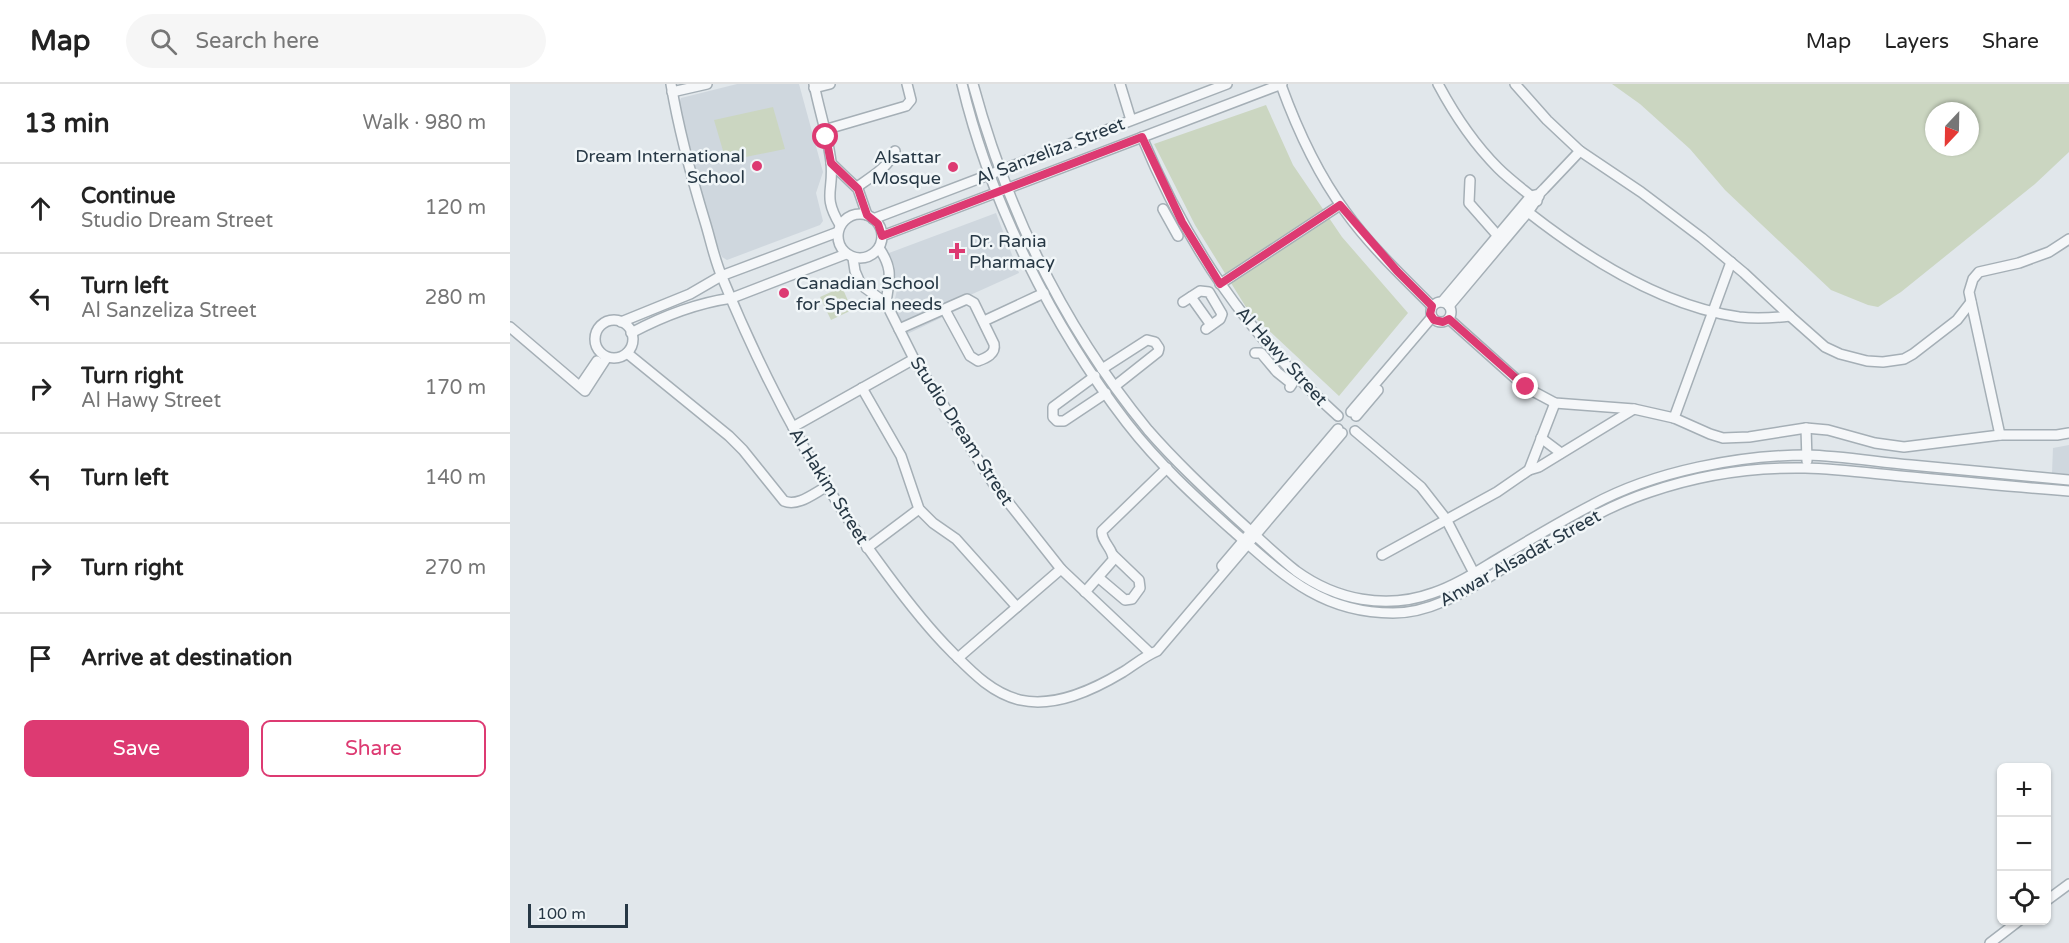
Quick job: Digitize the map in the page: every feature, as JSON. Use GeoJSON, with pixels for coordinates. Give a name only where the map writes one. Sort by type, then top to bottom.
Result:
{"type":"FeatureCollection","features":[{"type":"Feature","properties":{"kind":"street"},"geometry":{"type":"LineString","coordinates":[[671,88],[707,84]]}},
{"type":"Feature","properties":{"kind":"street"},"geometry":{"type":"LineString","coordinates":[[830,84],[814,86],[831,163],[829,199],[839,229],[839,244],[850,256]]}},
{"type":"Feature","properties":{"kind":"street"},"geometry":{"type":"LineString","coordinates":[[824,130],[906,106],[911,100],[907,84]]}},
{"type":"Feature","properties":{"kind":"street","name":"Anwar Alsadat Street"},"geometry":{"type":"LineString","coordinates":[[962,84],[989,173],[1055,316],[1099,372],[1115,386],[1184,470],[1284,561],[1312,582],[1339,594],[1382,601],[1426,595],[1455,584],[1593,504],[1652,480],[1698,467],[1807,455],[2069,480]]}},
{"type":"Feature","properties":{"kind":"street","name":"Anwar Alsadat Street"},"geometry":{"type":"LineString","coordinates":[[974,84],[1008,188],[1048,279],[1099,372],[1106,393],[1128,424],[1189,491],[1296,584],[1330,602],[1381,612],[1405,613],[1419,610],[1437,604],[1479,583],[1610,508],[1678,483],[1736,472],[1807,468],[2069,491]]}},
{"type":"Feature","properties":{"kind":"street"},"geometry":{"type":"LineString","coordinates":[[1120,84],[1131,120]]}},
{"type":"Feature","properties":{"kind":"street","name":"Al Sanzeliza Street"},"geometry":{"type":"LineString","coordinates":[[870,217],[1227,84]]}},
{"type":"Feature","properties":{"kind":"street"},"geometry":{"type":"LineString","coordinates":[[1282,84],[1292,115],[1313,159],[1340,205],[1397,271],[1441,304],[1451,311],[1449,319],[1443,322],[1434,319],[1430,311],[1441,304],[1528,212],[1536,197]]}},
{"type":"Feature","properties":{"kind":"street","name":"Al Sanzeliza Street"},"geometry":{"type":"LineString","coordinates":[[882,236],[1282,84]]}},
{"type":"Feature","properties":{"kind":"street"},"geometry":{"type":"LineString","coordinates":[[1438,84],[1450,106],[1498,168],[1536,197]]}},
{"type":"Feature","properties":{"kind":"street"},"geometry":{"type":"LineString","coordinates":[[1515,84],[1547,120],[1580,151],[1659,206],[1731,262],[1825,347],[1840,354],[1867,361],[1883,362],[1904,359],[1957,320],[1971,302]]}},
{"type":"Feature","properties":{"kind":"street","name":"Al Hakim Street"},"geometry":{"type":"LineString","coordinates":[[671,88],[692,178],[721,276],[773,392],[826,487],[867,548],[917,614],[988,686],[1020,700],[1043,702],[1078,694],[1121,673],[1150,653],[1153,646],[1246,542],[1340,431]]}},
{"type":"Feature","properties":{"kind":"street"},"geometry":{"type":"LineString","coordinates":[[1199,95],[1207,112]]}},
{"type":"Feature","properties":{"kind":"street","name":"Al Hawy Street"},"geometry":{"type":"LineString","coordinates":[[1142,137],[1176,224],[1226,293],[1281,361],[1338,416]]}},
{"type":"Feature","properties":{"kind":"street"},"geometry":{"type":"LineString","coordinates":[[1084,138],[1092,158]]}},
{"type":"Feature","properties":{"kind":"street"},"geometry":{"type":"LineString","coordinates":[[857,187],[881,169],[895,151]]}},
{"type":"Feature","properties":{"kind":"street"},"geometry":{"type":"LineString","coordinates":[[1441,304],[1498,236],[1580,151]]}},
{"type":"Feature","properties":{"kind":"street"},"geometry":{"type":"LineString","coordinates":[[631,333],[649,323],[688,309],[712,301],[732,298],[850,256],[867,257],[879,248],[881,229],[870,217],[857,187],[831,163]]}},
{"type":"Feature","properties":{"kind":"street"},"geometry":{"type":"LineString","coordinates":[[1470,180],[1469,203],[1498,236]]}},
{"type":"Feature","properties":{"kind":"street"},"geometry":{"type":"LineString","coordinates":[[1220,284],[1340,205]]}},
{"type":"Feature","properties":{"kind":"street"},"geometry":{"type":"LineString","coordinates":[[1163,209],[1176,224]]}},
{"type":"Feature","properties":{"kind":"street"},"geometry":{"type":"LineString","coordinates":[[1528,212],[1584,253],[1625,277],[1672,297],[1713,311],[1740,317],[1790,316]]}},
{"type":"Feature","properties":{"kind":"street"},"geometry":{"type":"LineString","coordinates":[[621,322],[631,333],[632,343],[627,353],[618,358],[604,356],[595,338],[599,327],[610,321],[621,322],[690,294],[721,276],[839,229],[852,216],[870,217]]}},
{"type":"Feature","properties":{"kind":"street"},"geometry":{"type":"LineString","coordinates":[[2000,435],[1971,302],[1970,285],[1978,272],[2019,263],[2049,252],[2069,239]]}},
{"type":"Feature","properties":{"kind":"street"},"geometry":{"type":"LineString","coordinates":[[879,248],[891,274],[886,303]]}},
{"type":"Feature","properties":{"kind":"street","name":"Studio Dream Street"},"geometry":{"type":"LineString","coordinates":[[850,256],[861,285],[886,303],[914,359],[980,466],[1061,568],[1150,653]]}},
{"type":"Feature","properties":{"kind":"street"},"geometry":{"type":"LineString","coordinates":[[1674,418],[1731,262]]}},
{"type":"Feature","properties":{"kind":"street"},"geometry":{"type":"LineString","coordinates":[[1205,290],[1215,301],[1222,316],[1208,327],[1187,300],[1205,290]]}},
{"type":"Feature","properties":{"kind":"street"},"geometry":{"type":"LineString","coordinates":[[984,321],[1044,293]]}},
{"type":"Feature","properties":{"kind":"street"},"geometry":{"type":"LineString","coordinates":[[1215,301],[1226,293]]}},
{"type":"Feature","properties":{"kind":"street"},"geometry":{"type":"LineString","coordinates":[[899,329],[967,299],[974,303],[984,321],[995,348],[991,354],[978,361],[970,356],[945,310]]}},
{"type":"Feature","properties":{"kind":"street"},"geometry":{"type":"LineString","coordinates":[[1354,414],[1434,319]]}},
{"type":"Feature","properties":{"kind":"street"},"geometry":{"type":"LineString","coordinates":[[1449,319],[1526,387],[1555,404],[1634,409],[1674,418],[1724,438],[1749,437],[1806,428],[1827,430],[1875,443],[1904,447],[2000,435],[2069,433]]}},
{"type":"Feature","properties":{"kind":"street"},"geometry":{"type":"LineString","coordinates":[[1957,320],[1976,324]]}},
{"type":"Feature","properties":{"kind":"street"},"geometry":{"type":"LineString","coordinates":[[510,327],[583,389],[604,356]]}},
{"type":"Feature","properties":{"kind":"street"},"geometry":{"type":"LineString","coordinates":[[1106,393],[1064,422],[1057,421],[1053,417],[1053,407],[1099,372],[1147,340],[1155,342],[1159,348],[1158,352],[1115,386]]}},
{"type":"Feature","properties":{"kind":"street"},"geometry":{"type":"LineString","coordinates":[[627,353],[729,436],[784,501],[798,502],[826,487]]}},
{"type":"Feature","properties":{"kind":"street"},"geometry":{"type":"LineString","coordinates":[[1255,353],[1261,353],[1274,369],[1292,384],[1290,387]]}},
{"type":"Feature","properties":{"kind":"street"},"geometry":{"type":"LineString","coordinates":[[793,427],[914,359]]}},
{"type":"Feature","properties":{"kind":"street"},"geometry":{"type":"LineString","coordinates":[[1274,369],[1281,361]]}},
{"type":"Feature","properties":{"kind":"street"},"geometry":{"type":"LineString","coordinates":[[862,388],[901,456],[919,509],[933,523],[956,539],[1017,607]]}},
{"type":"Feature","properties":{"kind":"street"},"geometry":{"type":"LineString","coordinates":[[1529,470],[1555,404]]}},
{"type":"Feature","properties":{"kind":"street"},"geometry":{"type":"LineString","coordinates":[[1382,555],[1497,492],[1529,470],[1539,468],[1634,409]]}},
{"type":"Feature","properties":{"kind":"street"},"geometry":{"type":"LineString","coordinates":[[1342,412],[1354,414],[1358,424],[1355,431],[1349,434],[1340,431],[1336,422],[1338,416],[1342,412]]}},
{"type":"Feature","properties":{"kind":"street"},"geometry":{"type":"LineString","coordinates":[[1806,428],[1807,468]]}},
{"type":"Feature","properties":{"kind":"street"},"geometry":{"type":"LineString","coordinates":[[1355,431],[1411,478],[1446,519],[1479,583]]}},
{"type":"Feature","properties":{"kind":"street"},"geometry":{"type":"LineString","coordinates":[[1542,438],[1561,453]]}},
{"type":"Feature","properties":{"kind":"street"},"geometry":{"type":"LineString","coordinates":[[1099,578],[1125,600],[1132,599],[1140,588],[1139,580],[1113,555],[1101,535],[1102,531],[1167,468]]}},
{"type":"Feature","properties":{"kind":"street"},"geometry":{"type":"LineString","coordinates":[[867,548],[919,509]]}},
{"type":"Feature","properties":{"kind":"street"},"geometry":{"type":"LineString","coordinates":[[1085,592],[1111,564],[1113,555]]}},
{"type":"Feature","properties":{"kind":"street"},"geometry":{"type":"LineString","coordinates":[[958,658],[1061,568]]}},
{"type":"Feature","properties":{"kind":"street"},"geometry":{"type":"LineString","coordinates":[[1381,612],[1382,601]]}},
{"type":"Feature","properties":{"kind":"street"},"geometry":{"type":"LineString","coordinates":[[2051,897],[2069,884]]}},
{"type":"Feature","properties":{"kind":"street"},"geometry":{"type":"LineString","coordinates":[[1990,943],[2015,925]]}},
{"type":"Feature","properties":{"kind":"shaded area","name":"Dream International School"},"geometry":{"type":"Polygon","coordinates":[[[737,84],[799,84],[823,172],[816,193],[823,221],[820,225],[727,260],[722,257],[708,220],[679,102],[681,98],[737,84]]]}},
{"type":"Feature","properties":{"kind":"shaded area"},"geometry":{"type":"Polygon","coordinates":[[[996,213],[1019,273],[968,296],[970,304],[901,337],[892,311],[897,290],[886,258],[889,253],[996,213]]]}},
{"type":"Feature","properties":{"kind":"shaded area"},"geometry":{"type":"Polygon","coordinates":[[[2069,445],[2069,475],[2052,473],[2053,448],[2069,445]]]}},
{"type":"Feature","properties":{"kind":"green space"},"geometry":{"type":"Polygon","coordinates":[[[1612,84],[2069,84],[2069,152],[2035,184],[1901,292],[1878,307],[1831,290],[1725,190],[1690,149],[1640,104],[1612,84]]]}},
{"type":"Feature","properties":{"kind":"green space"},"geometry":{"type":"Polygon","coordinates":[[[1266,105],[1293,165],[1342,237],[1408,313],[1339,396],[1249,312],[1195,225],[1154,144],[1266,105]]]}},
{"type":"Feature","properties":{"kind":"green space"},"geometry":{"type":"Polygon","coordinates":[[[773,107],[785,149],[726,161],[714,120],[773,107]]]}},
{"type":"Feature","properties":{"kind":"green space"},"geometry":{"type":"Polygon","coordinates":[[[842,287],[852,310],[831,320],[820,297],[842,287]]]}},
{"type":"Feature","properties":{"kind":"place","name":"Dream International School"},"geometry":{"type":"Point","coordinates":[757,166]}},
{"type":"Feature","properties":{"kind":"place","name":"Alsattar Mosque"},"geometry":{"type":"Point","coordinates":[953,167]}},
{"type":"Feature","properties":{"kind":"place","name":"Dr. Rania Pharmacy"},"geometry":{"type":"Point","coordinates":[957,251]}},
{"type":"Feature","properties":{"kind":"place","name":"Canadian School for Special needs"},"geometry":{"type":"Point","coordinates":[784,293]}},
{"type":"Feature","properties":{"kind":"route"},"geometry":{"type":"LineString","coordinates":[[826,137],[831,163],[855,184],[867,215],[878,224],[882,236],[1092,158],[1142,137],[1170,200],[1220,284],[1340,205],[1397,271],[1432,306],[1430,314],[1436,322],[1449,319],[1526,387]]}}]}
